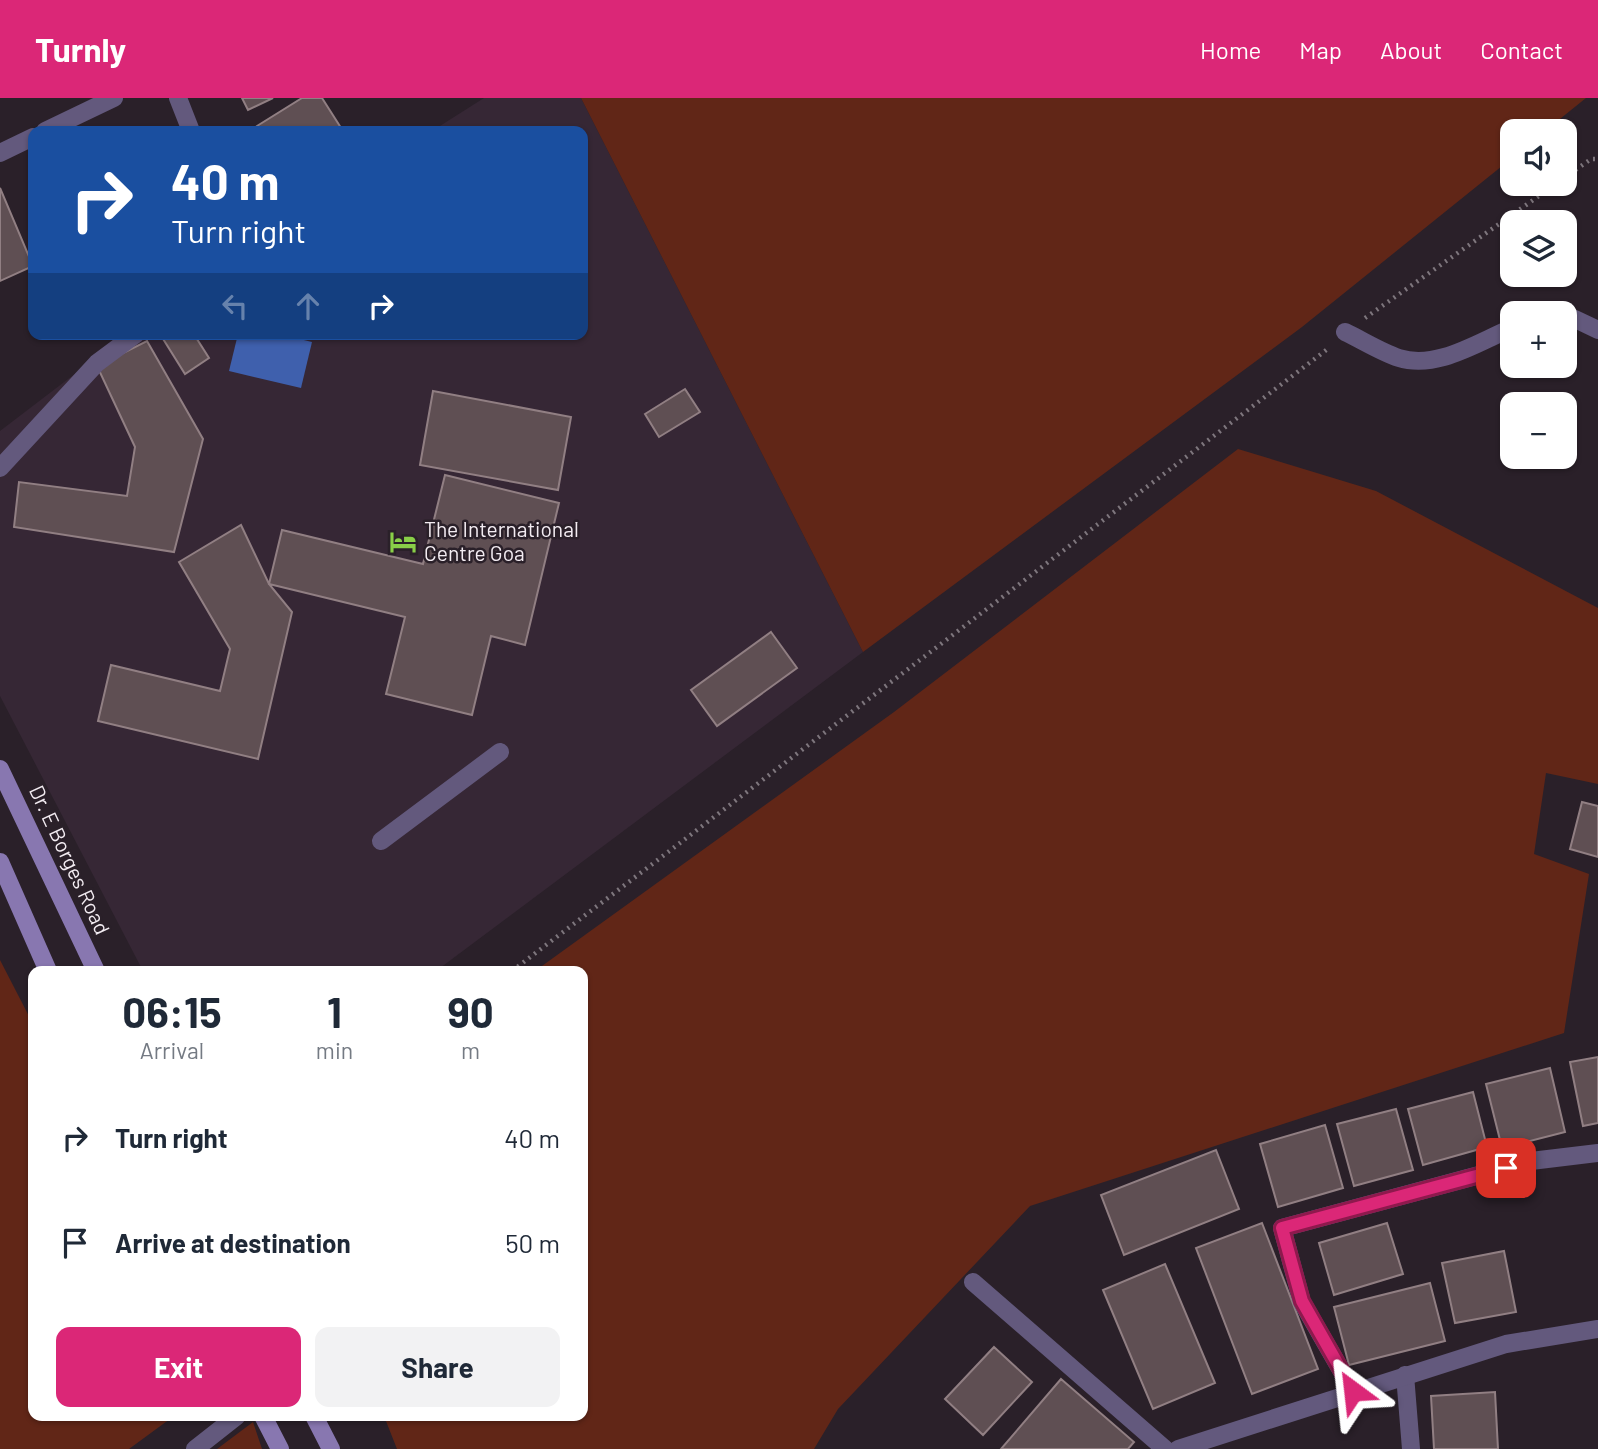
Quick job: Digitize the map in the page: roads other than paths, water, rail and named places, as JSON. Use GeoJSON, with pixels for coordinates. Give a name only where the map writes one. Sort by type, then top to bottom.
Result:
{"type":"FeatureCollection","features":[{"type":"Feature","properties":{"kind":"main road","name":"Dr. E Borges Road"},"geometry":{"type":"LineString","coordinates":[[0,769],[94,966]]}},
{"type":"Feature","properties":{"kind":"main road"},"geometry":{"type":"LineString","coordinates":[[0,862],[46,966]]}},
{"type":"Feature","properties":{"kind":"main road"},"geometry":{"type":"LineString","coordinates":[[266,1421],[280,1449]]}},
{"type":"Feature","properties":{"kind":"main road"},"geometry":{"type":"LineString","coordinates":[[317,1421],[331,1449]]}},
{"type":"Feature","properties":{"kind":"street"},"geometry":{"type":"LineString","coordinates":[[55,126],[114,98]]}},
{"type":"Feature","properties":{"kind":"street"},"geometry":{"type":"LineString","coordinates":[[178,98],[189,126]]}},
{"type":"Feature","properties":{"kind":"street"},"geometry":{"type":"LineString","coordinates":[[0,153],[28,139]]}},
{"type":"Feature","properties":{"kind":"street"},"geometry":{"type":"LineString","coordinates":[[1577,319],[1598,330]]}},
{"type":"Feature","properties":{"kind":"street"},"geometry":{"type":"LineString","coordinates":[[1345,332],[1398,358],[1417,362],[1441,358],[1500,333]]}},
{"type":"Feature","properties":{"kind":"street"},"geometry":{"type":"LineString","coordinates":[[0,468],[97,363],[128,340]]}},
{"type":"Feature","properties":{"kind":"street"},"geometry":{"type":"LineString","coordinates":[[380,841],[500,752]]}},
{"type":"Feature","properties":{"kind":"street"},"geometry":{"type":"LineString","coordinates":[[1353,1391],[1302,1301],[1282,1228],[1531,1161],[1598,1153]]}},
{"type":"Feature","properties":{"kind":"street"},"geometry":{"type":"LineString","coordinates":[[972,1282],[1165,1449]]}},
{"type":"Feature","properties":{"kind":"street"},"geometry":{"type":"LineString","coordinates":[[1178,1449],[1506,1344],[1598,1329]]}},
{"type":"Feature","properties":{"kind":"street"},"geometry":{"type":"LineString","coordinates":[[1405,1375],[1411,1449]]}},
{"type":"Feature","properties":{"kind":"street"},"geometry":{"type":"LineString","coordinates":[[195,1449],[231,1421]]}},
{"type":"Feature","properties":{"kind":"water"},"geometry":{"type":"Polygon","coordinates":[[[237,340],[312,342],[301,388],[229,371],[237,340]]]}},
{"type":"Feature","properties":{"kind":"place","name":"The International Centre Goa"},"geometry":{"type":"Point","coordinates":[403,542]}}]}
